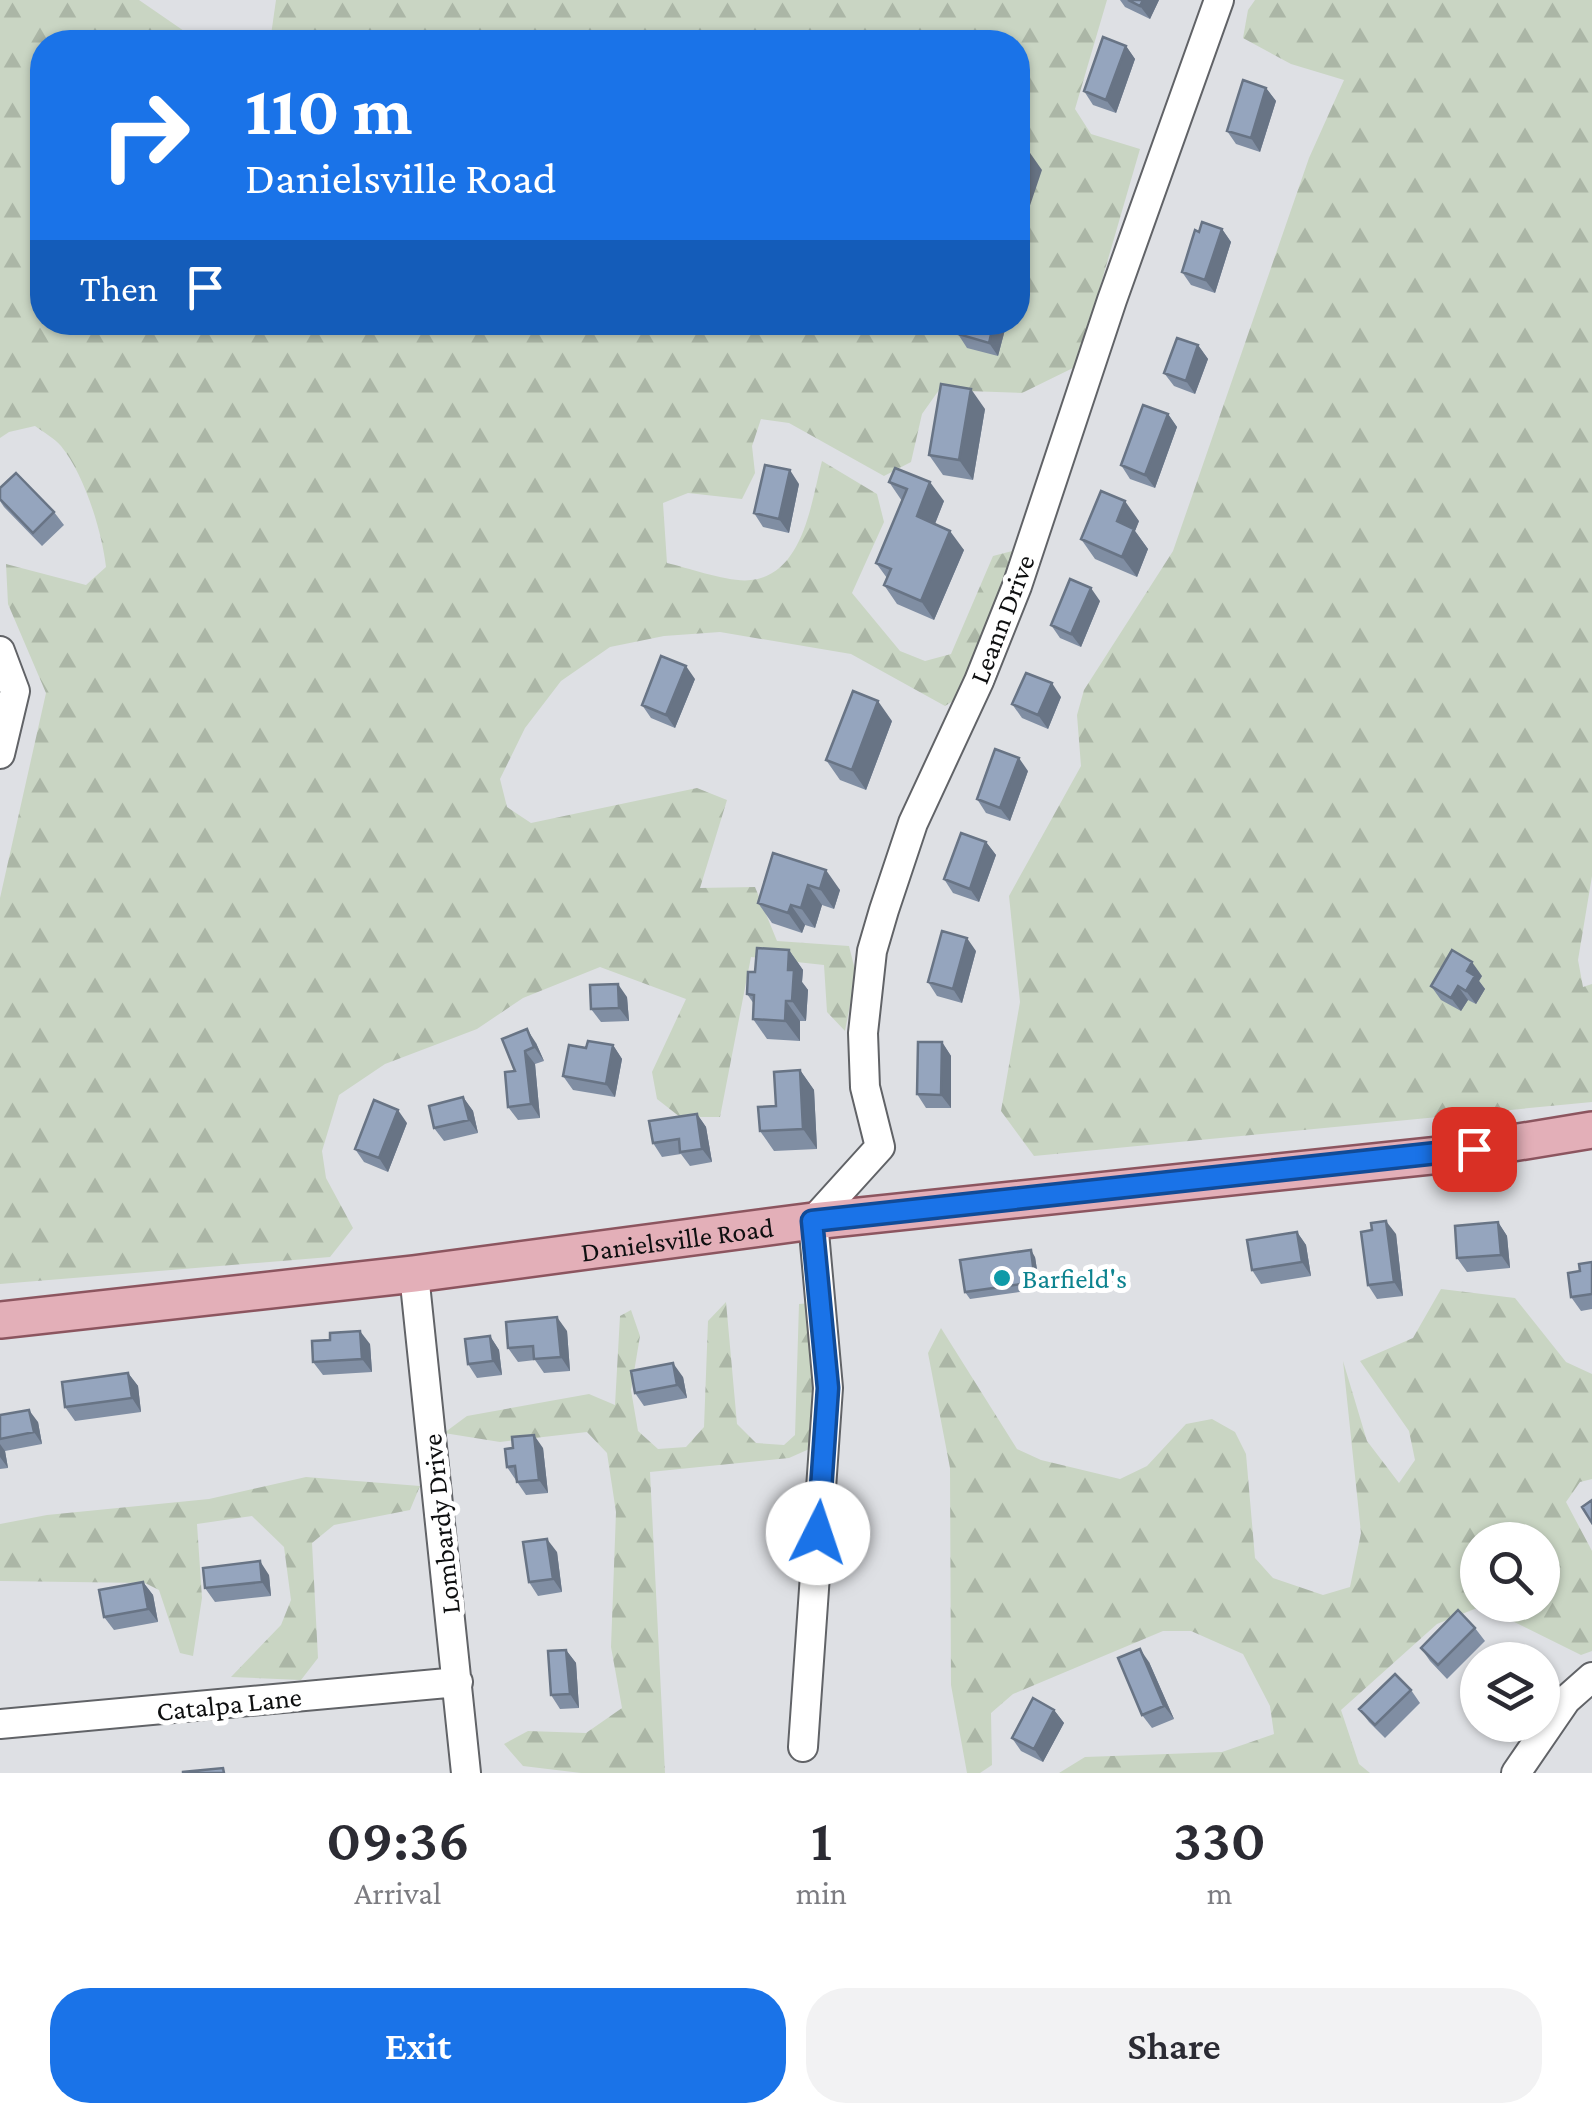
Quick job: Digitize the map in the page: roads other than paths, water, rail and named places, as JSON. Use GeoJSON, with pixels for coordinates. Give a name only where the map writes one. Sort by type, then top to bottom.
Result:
{"type":"FeatureCollection","features":[{"type":"Feature","properties":{"kind":"main road","name":"Danielsville Road"},"geometry":{"type":"LineString","coordinates":[[0,1320],[414,1274],[812,1221],[1440,1155],[1592,1130]]}},
{"type":"Feature","properties":{"kind":"street","name":"Leann Drive"},"geometry":{"type":"LineString","coordinates":[[812,1221],[880,1147],[864,1087],[863,1032],[872,952],[884,910],[913,823],[1018,586],[1106,317],[1220,0]]}},
{"type":"Feature","properties":{"kind":"street"},"geometry":{"type":"LineString","coordinates":[[0,652],[15,692],[0,754]]}},
{"type":"Feature","properties":{"kind":"street"},"geometry":{"type":"LineString","coordinates":[[803,1747],[828,1388],[812,1221]]}},
{"type":"Feature","properties":{"kind":"street","name":"Lombardy Drive"},"geometry":{"type":"LineString","coordinates":[[414,1274],[466,1773]]}},
{"type":"Feature","properties":{"kind":"street"},"geometry":{"type":"LineString","coordinates":[[1516,1773],[1566,1700],[1592,1677]]}},
{"type":"Feature","properties":{"kind":"street","name":"Catalpa Lane"},"geometry":{"type":"LineString","coordinates":[[0,1724],[458,1682]]}},
{"type":"Feature","properties":{"kind":"place","name":"Barfield's"},"geometry":{"type":"Point","coordinates":[1002,1278]}}]}
